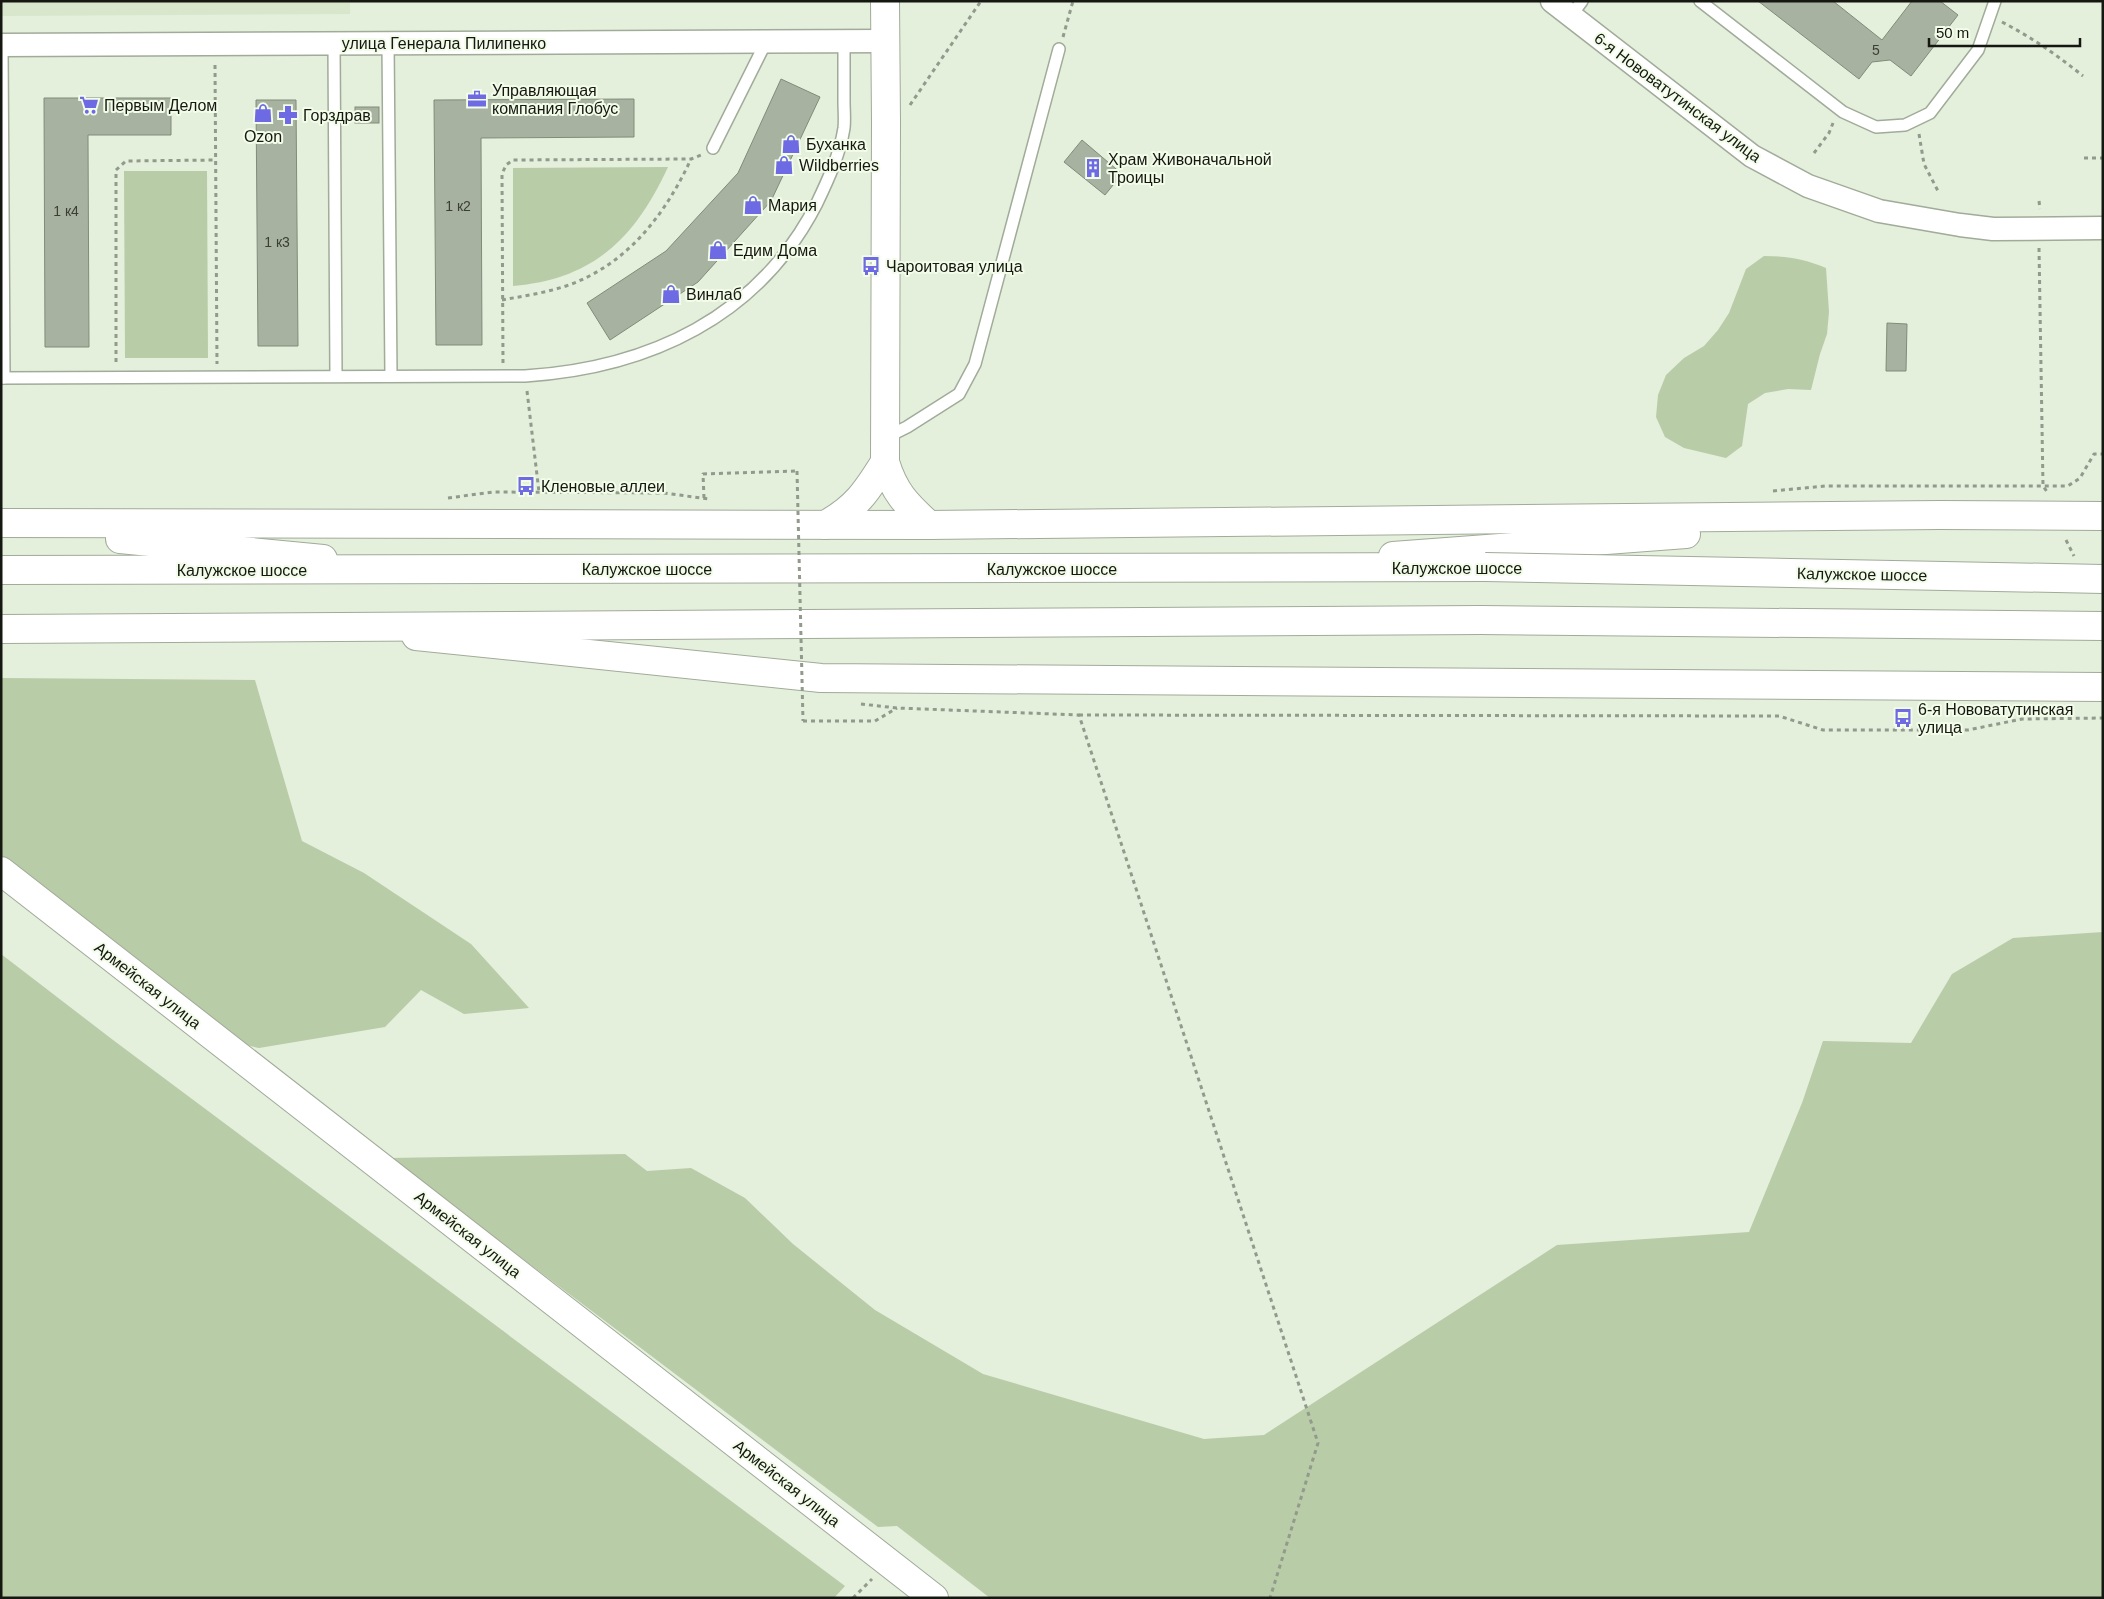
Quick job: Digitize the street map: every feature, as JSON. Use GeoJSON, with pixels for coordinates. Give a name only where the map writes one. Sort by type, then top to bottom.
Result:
{"type":"FeatureCollection","features":[{"type":"Feature","properties":{"kind":"main road"},"geometry":{"type":"LineString","coordinates":[[885,1],[885,450],[889,475],[900,497],[929,525]]}},
{"type":"Feature","properties":{"kind":"main road"},"geometry":{"type":"LineString","coordinates":[[825,525],[842,516],[863,497],[885,450]]}},
{"type":"Feature","properties":{"kind":"main road"},"geometry":{"type":"LineString","coordinates":[[1,523],[929,525],[1940,515],[2103,516]]}},
{"type":"Feature","properties":{"kind":"main road"},"geometry":{"type":"LineString","coordinates":[[1228,568],[1940,515]]}},
{"type":"Feature","properties":{"kind":"main road"},"geometry":{"type":"LineString","coordinates":[[1,527],[424,570]]}},
{"type":"Feature","properties":{"kind":"main road","name":"Калужское шоссе"},"geometry":{"type":"LineString","coordinates":[[1,570],[1485,567],[2103,579]]}},
{"type":"Feature","properties":{"kind":"main road"},"geometry":{"type":"LineString","coordinates":[[1,629],[1481,620],[2103,626]]}},
{"type":"Feature","properties":{"kind":"main road"},"geometry":{"type":"LineString","coordinates":[[324,627],[821,678],[2103,687]]}},
{"type":"Feature","properties":{"kind":"main road","name":"Армейская улица"},"geometry":{"type":"LineString","coordinates":[[1,871],[934,1598]]}},
{"type":"Feature","properties":{"kind":"street","name":"6-я Нововатутинская улица"},"geometry":{"type":"LineString","coordinates":[[1552,1],[1576,8],[1752,156],[1808,186],[1879,211],[1960,225],[1993,229],[2103,228]]}},
{"type":"Feature","properties":{"kind":"street","name":"улица Генерала Пилипенко"},"geometry":{"type":"LineString","coordinates":[[2,45],[886,41]]}},
{"type":"Feature","properties":{"kind":"lane"},"geometry":{"type":"LineString","coordinates":[[1700,1],[1836,107],[1876,127],[1905,125],[1930,113],[1978,50],[1994,1]]}},
{"type":"Feature","properties":{"kind":"lane"},"geometry":{"type":"LineString","coordinates":[[2,45],[3,378],[116,378],[525,376],[552,374],[628,359],[691,333],[721,314],[750,291],[773,268],[809,218],[837,156],[844,128],[844,41]]}},
{"type":"Feature","properties":{"kind":"lane"},"geometry":{"type":"LineString","coordinates":[[713,148],[766,42]]}},
{"type":"Feature","properties":{"kind":"lane"},"geometry":{"type":"LineString","coordinates":[[388,43],[391,376]]}},
{"type":"Feature","properties":{"kind":"lane"},"geometry":{"type":"LineString","coordinates":[[334,44],[336,376]]}},
{"type":"Feature","properties":{"kind":"lane"},"geometry":{"type":"LineString","coordinates":[[885,450],[907,428],[959,394],[975,364],[1059,49]]}},
{"type":"Feature","properties":{"kind":"path"},"geometry":{"type":"LineString","coordinates":[[907,110],[981,1]]}},
{"type":"Feature","properties":{"kind":"path"},"geometry":{"type":"LineString","coordinates":[[1059,49],[1073,1]]}},
{"type":"Feature","properties":{"kind":"path"},"geometry":{"type":"LineString","coordinates":[[1989,16],[2022,32],[2054,53],[2082,76]]}},
{"type":"Feature","properties":{"kind":"path"},"geometry":{"type":"LineString","coordinates":[[215,44],[217,377]]}},
{"type":"Feature","properties":{"kind":"path"},"geometry":{"type":"LineString","coordinates":[[1814,152],[1831,129],[1836,107]]}},
{"type":"Feature","properties":{"kind":"path"},"geometry":{"type":"LineString","coordinates":[[1923,117],[1919,134],[1924,164],[1938,191]]}},
{"type":"Feature","properties":{"kind":"path"},"geometry":{"type":"LineString","coordinates":[[2084,158],[2103,158]]}},
{"type":"Feature","properties":{"kind":"path"},"geometry":{"type":"LineString","coordinates":[[502,300],[566,286],[612,262],[648,230],[668,202],[691,159],[513,160],[509,162],[502,174],[502,300],[503,376]]}},
{"type":"Feature","properties":{"kind":"path"},"geometry":{"type":"LineString","coordinates":[[116,378],[116,170],[126,161],[216,160]]}},
{"type":"Feature","properties":{"kind":"path"},"geometry":{"type":"LineString","coordinates":[[2039,258],[2043,486],[2062,515],[2064,536],[2076,561]]}},
{"type":"Feature","properties":{"kind":"path"},"geometry":{"type":"LineString","coordinates":[[525,376],[539,492]]}},
{"type":"Feature","properties":{"kind":"path"},"geometry":{"type":"LineString","coordinates":[[2043,486],[2068,486],[2080,478],[2094,454],[2103,454]]}},
{"type":"Feature","properties":{"kind":"path"},"geometry":{"type":"LineString","coordinates":[[704,498],[703,474],[797,472],[803,721],[874,721],[897,708]]}},
{"type":"Feature","properties":{"kind":"path"},"geometry":{"type":"LineString","coordinates":[[493,492],[664,492],[712,500]]}},
{"type":"Feature","properties":{"kind":"path"},"geometry":{"type":"LineString","coordinates":[[789,503],[798,503]]}},
{"type":"Feature","properties":{"kind":"path"},"geometry":{"type":"LineString","coordinates":[[798,697],[808,698]]}},
{"type":"Feature","properties":{"kind":"path"},"geometry":{"type":"LineString","coordinates":[[858,704],[897,708],[1079,715],[1779,716],[1823,730],[1968,730],[2022,719],[2103,718]]}},
{"type":"Feature","properties":{"kind":"path"},"geometry":{"type":"LineString","coordinates":[[1079,715],[1318,1442],[1270,1598]]}},
{"type":"Feature","properties":{"kind":"shaded area"},"geometry":{"type":"Polygon","coordinates":[[[1,1],[350,1],[350,14],[1,16],[1,1]]]}},
{"type":"Feature","properties":{"kind":"shaded area"},"geometry":{"type":"Polygon","coordinates":[[[668,167],[641,215],[626,234],[608,250],[589,264],[567,274],[542,282],[513,286],[513,168],[668,167]]]}},
{"type":"Feature","properties":{"kind":"shaded area"},"geometry":{"type":"Polygon","coordinates":[[[124,171],[207,171],[208,358],[125,358],[124,171]]]}},
{"type":"Feature","properties":{"kind":"shaded area"},"geometry":{"type":"Polygon","coordinates":[[[1764,256],[1796,259],[1826,268],[1829,312],[1827,334],[1811,390],[1788,389],[1765,393],[1748,404],[1742,446],[1726,458],[1684,448],[1665,437],[1656,417],[1658,395],[1666,375],[1684,358],[1704,346],[1718,330],[1729,313],[1746,269],[1764,256]]]}},
{"type":"Feature","properties":{"kind":"shaded area"},"geometry":{"type":"Polygon","coordinates":[[[1,678],[255,680],[302,841],[364,873],[471,944],[529,1008],[464,1014],[421,990],[385,1027],[259,1048],[222,1040],[1,863],[1,678]]]}},
{"type":"Feature","properties":{"kind":"shaded area"},"geometry":{"type":"Polygon","coordinates":[[[2103,932],[2103,1598],[990,1598],[897,1526],[878,1527],[389,1158],[625,1154],[647,1171],[691,1168],[745,1198],[793,1244],[875,1310],[983,1374],[1204,1439],[1264,1435],[1557,1245],[1749,1232],[1802,1103],[1823,1041],[1911,1043],[1952,974],[2013,938],[2103,932]]]}},
{"type":"Feature","properties":{"kind":"shaded area"},"geometry":{"type":"Polygon","coordinates":[[[1,954],[113,1040],[845,1586],[834,1598],[1,1598],[1,954]]]}},
{"type":"Feature","properties":{"kind":"building"},"geometry":{"type":"Polygon","coordinates":[[[1758,1],[1833,1],[1882,40],[1912,1],[1940,1],[1958,15],[1911,76],[1890,60],[1872,62],[1859,79],[1758,1]]]}},
{"type":"Feature","properties":{"kind":"building"},"geometry":{"type":"Polygon","coordinates":[[[781,79],[820,97],[771,201],[698,282],[610,340],[587,303],[666,251],[738,173],[781,79]]]}},
{"type":"Feature","properties":{"kind":"building"},"geometry":{"type":"Polygon","coordinates":[[[44,98],[171,98],[171,135],[88,135],[89,347],[45,347],[44,98]]]}},
{"type":"Feature","properties":{"kind":"building"},"geometry":{"type":"Polygon","coordinates":[[[634,99],[634,137],[481,138],[482,345],[436,345],[434,100],[634,99]]]}},
{"type":"Feature","properties":{"kind":"building"},"geometry":{"type":"Polygon","coordinates":[[[256,100],[296,100],[298,346],[258,346],[256,100]]]}},
{"type":"Feature","properties":{"kind":"building"},"geometry":{"type":"Polygon","coordinates":[[[355,107],[379,107],[379,123],[355,123],[355,107]]]}},
{"type":"Feature","properties":{"kind":"building","name":"Храм Живоначальной Троицы"},"geometry":{"type":"Polygon","coordinates":[[[1082,140],[1122,174],[1105,195],[1064,162],[1082,140]]]}},
{"type":"Feature","properties":{"kind":"building"},"geometry":{"type":"Polygon","coordinates":[[[1887,323],[1907,324],[1906,371],[1886,371],[1887,323]]]}},
{"type":"Feature","properties":{"kind":"place","name":"Управляющая компания Глобус"},"geometry":{"type":"Point","coordinates":[477,99]}},
{"type":"Feature","properties":{"kind":"place","name":"Первым Делом"},"geometry":{"type":"Point","coordinates":[89,105]}},
{"type":"Feature","properties":{"kind":"place","name":"Ozon"},"geometry":{"type":"Point","coordinates":[263,113]}},
{"type":"Feature","properties":{"kind":"place","name":"Горздрав"},"geometry":{"type":"Point","coordinates":[288,115]}},
{"type":"Feature","properties":{"kind":"place","name":"Буханка"},"geometry":{"type":"Point","coordinates":[791,144]}},
{"type":"Feature","properties":{"kind":"place","name":"Wildberries"},"geometry":{"type":"Point","coordinates":[784,165]}},
{"type":"Feature","properties":{"kind":"place","name":"Храм Живоначальной Троицы"},"geometry":{"type":"Point","coordinates":[1093,168]}},
{"type":"Feature","properties":{"kind":"place","name":"Мария"},"geometry":{"type":"Point","coordinates":[753,205]}},
{"type":"Feature","properties":{"kind":"place","name":"Едим Дома"},"geometry":{"type":"Point","coordinates":[718,250]}},
{"type":"Feature","properties":{"kind":"place","name":"Чароитовая улица"},"geometry":{"type":"Point","coordinates":[871,266]}},
{"type":"Feature","properties":{"kind":"place","name":"Винлаб"},"geometry":{"type":"Point","coordinates":[671,294]}},
{"type":"Feature","properties":{"kind":"place","name":"Кленовые аллеи"},"geometry":{"type":"Point","coordinates":[526,486]}},
{"type":"Feature","properties":{"kind":"place","name":"6-я Нововатутинская улица"},"geometry":{"type":"Point","coordinates":[1903,718]}}]}
